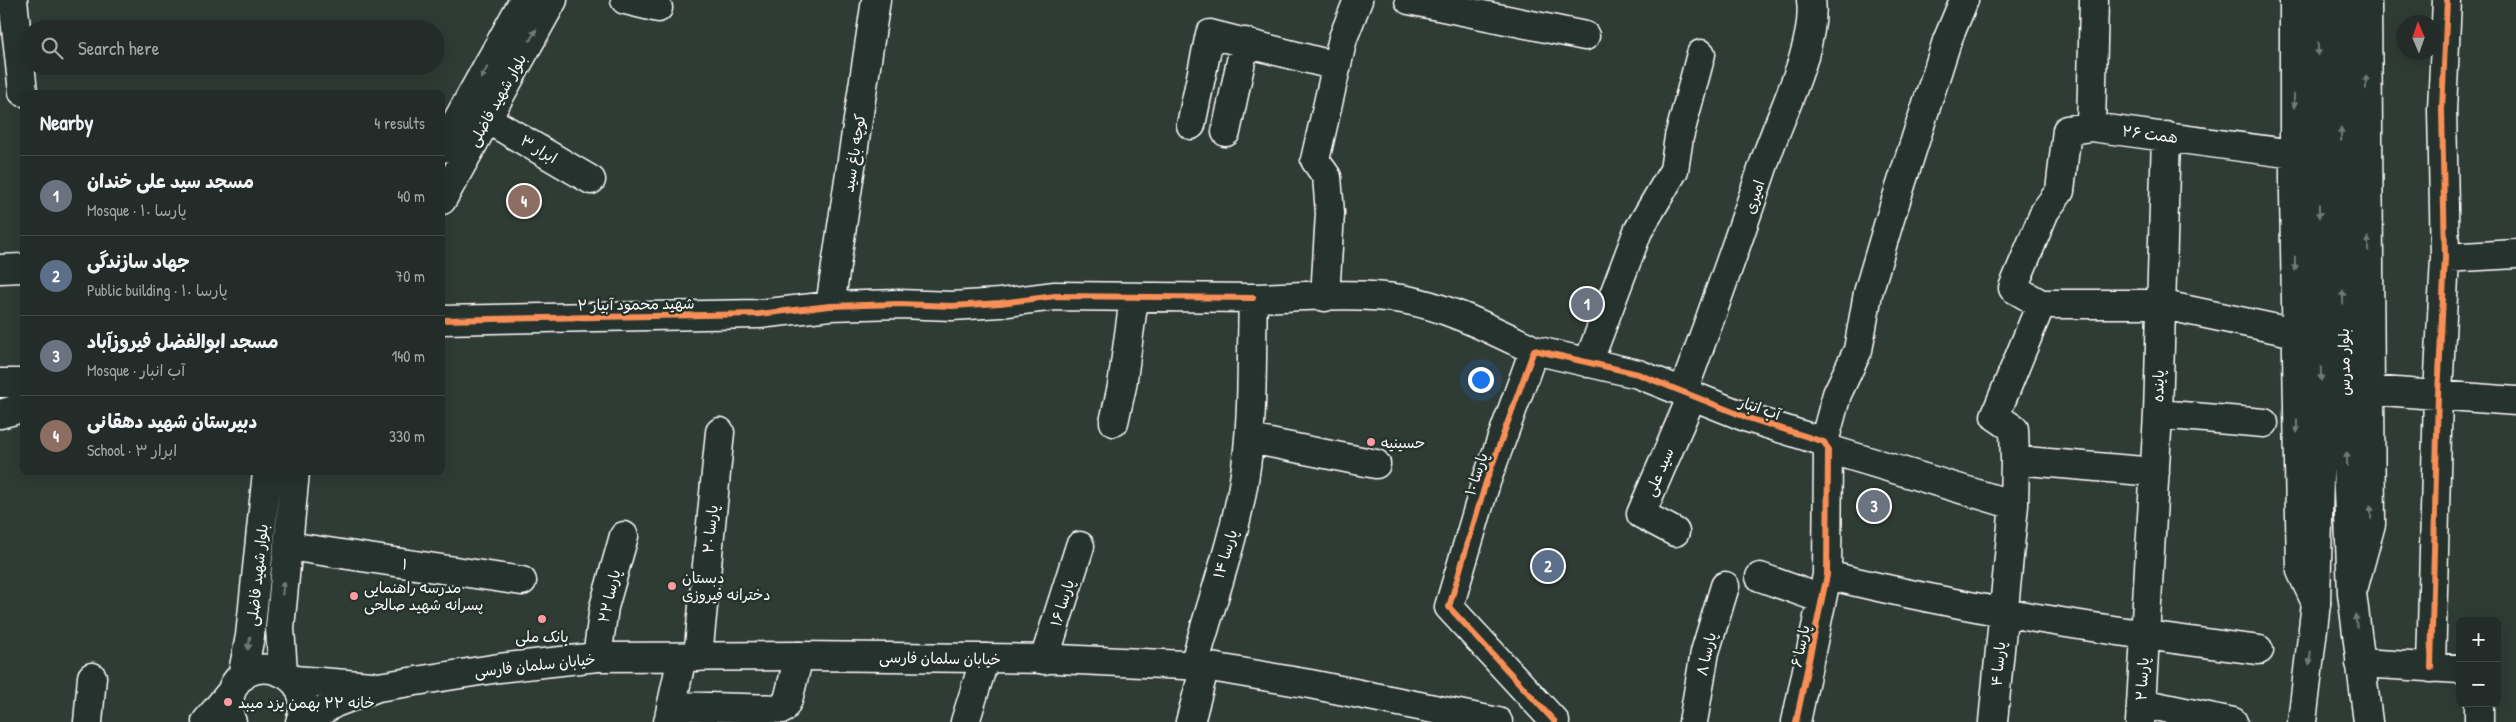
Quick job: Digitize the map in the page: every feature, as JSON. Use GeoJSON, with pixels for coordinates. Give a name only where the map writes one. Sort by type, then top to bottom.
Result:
{"type":"FeatureCollection","features":[{"type":"Feature","properties":{"kind":"street"},"geometry":{"type":"LineString","coordinates":[[13,0],[20,64]]}},
{"type":"Feature","properties":{"kind":"street","name":"بلوار شهید فاضلی"},"geometry":{"type":"LineString","coordinates":[[445,143],[524,0]]}},
{"type":"Feature","properties":{"kind":"street","name":"بلوار شهید فاضلی"},"geometry":{"type":"LineString","coordinates":[[445,195],[553,0]]}},
{"type":"Feature","properties":{"kind":"street"},"geometry":{"type":"LineString","coordinates":[[625,0],[658,8]]}},
{"type":"Feature","properties":{"kind":"street","name":"کوچه باغ سید"},"geometry":{"type":"LineString","coordinates":[[830,306],[876,0]]}},
{"type":"Feature","properties":{"kind":"street"},"geometry":{"type":"LineString","coordinates":[[1325,297],[1330,213],[1327,177],[1315,160],[1343,38],[1358,0]]}},
{"type":"Feature","properties":{"kind":"street"},"geometry":{"type":"LineString","coordinates":[[1409,0],[1585,36]]}},
{"type":"Feature","properties":{"kind":"street","name":"امیری"},"geometry":{"type":"LineString","coordinates":[[1687,394],[1806,48],[1813,12],[1812,0]]}},
{"type":"Feature","properties":{"kind":"street","name":"پارسا ۶"},"geometry":{"type":"LineString","coordinates":[[1796,722],[1825,587],[1826,445],[1837,394],[1858,350],[1868,293],[1889,222],[1947,41],[1964,0]]}},
{"type":"Feature","properties":{"kind":"street"},"geometry":{"type":"LineString","coordinates":[[2092,127],[2094,0]]}},
{"type":"Feature","properties":{"kind":"street"},"geometry":{"type":"LineString","coordinates":[[2294,0],[2296,333],[2301,571],[2316,603]]}},
{"type":"Feature","properties":{"kind":"street","name":"بلوار مدرس"},"geometry":{"type":"LineString","coordinates":[[2302,722],[2316,603],[2321,391],[2317,0]]}},
{"type":"Feature","properties":{"kind":"street","name":"بلوار مدرس"},"geometry":{"type":"LineString","coordinates":[[2340,0],[2344,388],[2352,593],[2368,722]]}},
{"type":"Feature","properties":{"kind":"street"},"geometry":{"type":"LineString","coordinates":[[2352,593],[2371,524],[2367,0]]}},
{"type":"Feature","properties":{"kind":"street"},"geometry":{"type":"LineString","coordinates":[[2431,668],[2438,394],[2445,258],[2442,109],[2446,0]]}},
{"type":"Feature","properties":{"kind":"street"},"geometry":{"type":"LineString","coordinates":[[1191,125],[1210,34],[1336,66]]}},
{"type":"Feature","properties":{"kind":"street"},"geometry":{"type":"LineString","coordinates":[[1226,132],[1246,42]]}},
{"type":"Feature","properties":{"kind":"street"},"geometry":{"type":"LineString","coordinates":[[1588,363],[1638,231],[1674,170],[1679,137],[1701,54]]}},
{"type":"Feature","properties":{"kind":"street"},"geometry":{"type":"LineString","coordinates":[[21,75],[23,90]]}},
{"type":"Feature","properties":{"kind":"street","name":"ابرار ۳"},"geometry":{"type":"LineString","coordinates":[[487,118],[591,180]]}},
{"type":"Feature","properties":{"kind":"street","name":"همت ۲۶"},"geometry":{"type":"LineString","coordinates":[[2041,304],[2013,288],[2044,211],[2060,191],[2067,130],[2092,127],[2294,154]]}},
{"type":"Feature","properties":{"kind":"street","name":"پاینده"},"geometry":{"type":"LineString","coordinates":[[2145,636],[2158,414],[2166,136]]}},
{"type":"Feature","properties":{"kind":"street"},"geometry":{"type":"LineString","coordinates":[[2445,258],[2516,254]]}},
{"type":"Feature","properties":{"kind":"street"},"geometry":{"type":"LineString","coordinates":[[0,269],[20,268]]}},
{"type":"Feature","properties":{"kind":"street","name":"شهید محمود آبیار ۲"},"geometry":{"type":"LineString","coordinates":[[445,320],[759,314],[830,306],[899,304],[952,306],[1000,303],[1055,296],[1402,299],[1445,310],[1534,350]]}},
{"type":"Feature","properties":{"kind":"street"},"geometry":{"type":"LineString","coordinates":[[1114,422],[1122,386],[1134,298]]}},
{"type":"Feature","properties":{"kind":"street","name":"پارسا ۱۴"},"geometry":{"type":"LineString","coordinates":[[1190,722],[1199,666],[1244,481],[1250,439],[1253,298]]}},
{"type":"Feature","properties":{"kind":"street"},"geometry":{"type":"LineString","coordinates":[[2041,304],[2160,304],[2296,333]]}},
{"type":"Feature","properties":{"kind":"street","name":"پارسا ۴"},"geometry":{"type":"LineString","coordinates":[[1993,722],[2014,505],[2015,460],[2014,429],[1995,416],[2041,304]]}},
{"type":"Feature","properties":{"kind":"street"},"geometry":{"type":"LineString","coordinates":[[1534,350],[1638,374],[1687,394]]}},
{"type":"Feature","properties":{"kind":"street","name":"پارسا ۱۰"},"geometry":{"type":"LineString","coordinates":[[1534,350],[1486,482],[1449,607],[1555,722]]}},
{"type":"Feature","properties":{"kind":"street"},"geometry":{"type":"LineString","coordinates":[[0,383],[20,383]]}},
{"type":"Feature","properties":{"kind":"street"},"geometry":{"type":"LineString","coordinates":[[2369,390],[2516,401]]}},
{"type":"Feature","properties":{"kind":"street","name":"آب انبار"},"geometry":{"type":"LineString","coordinates":[[1687,394],[1748,418],[1826,445],[2014,505]]}},
{"type":"Feature","properties":{"kind":"street","name":"سید علی"},"geometry":{"type":"LineString","coordinates":[[1675,532],[1641,514],[1687,394]]}},
{"type":"Feature","properties":{"kind":"street"},"geometry":{"type":"LineString","coordinates":[[0,414],[20,409]]}},
{"type":"Feature","properties":{"kind":"street"},"geometry":{"type":"LineString","coordinates":[[2158,414],[2264,423]]}},
{"type":"Feature","properties":{"kind":"street","name":"پارسا ۲۰"},"geometry":{"type":"LineString","coordinates":[[669,714],[690,657],[720,432]]}},
{"type":"Feature","properties":{"kind":"street"},"geometry":{"type":"LineString","coordinates":[[1250,439],[1376,464]]}},
{"type":"Feature","properties":{"kind":"street"},"geometry":{"type":"LineString","coordinates":[[2015,460],[2155,472]]}},
{"type":"Feature","properties":{"kind":"street","name":"بلوار شهید فاضلی"},"geometry":{"type":"LineString","coordinates":[[232,722],[228,705],[236,685],[256,589],[267,475]]}},
{"type":"Feature","properties":{"kind":"street","name":"بلوار شهید فاضلی"},"geometry":{"type":"LineString","coordinates":[[295,475],[280,628],[288,676],[301,690],[304,702],[302,722]]}},
{"type":"Feature","properties":{"kind":"street","name":"پارسا ۲۲"},"geometry":{"type":"LineString","coordinates":[[597,657],[604,607],[624,536]]}},
{"type":"Feature","properties":{"kind":"street","name":"۱"},"geometry":{"type":"LineString","coordinates":[[288,546],[522,581]]}},
{"type":"Feature","properties":{"kind":"street","name":"پارسا ۱۶"},"geometry":{"type":"LineString","coordinates":[[1044,660],[1080,546]]}},
{"type":"Feature","properties":{"kind":"street"},"geometry":{"type":"LineString","coordinates":[[1760,577],[1825,587],[1907,594],[2004,608],[2061,623],[2145,636],[2259,650]]}},
{"type":"Feature","properties":{"kind":"street","name":"پارسا ۸"},"geometry":{"type":"LineString","coordinates":[[1693,722],[1705,652],[1724,586]]}},
{"type":"Feature","properties":{"kind":"street","name":"پارسا ۲"},"geometry":{"type":"LineString","coordinates":[[2140,712],[2145,636]]}},
{"type":"Feature","properties":{"kind":"street"},"geometry":{"type":"LineString","coordinates":[[669,714],[783,709],[788,700],[799,656]]}},
{"type":"Feature","properties":{"kind":"street","name":"خیابان سلمان فارسی"},"geometry":{"type":"LineString","coordinates":[[302,722],[335,703],[378,687],[499,668],[597,657],[799,656],[985,658],[1199,666],[1310,684],[1498,722]]}},
{"type":"Feature","properties":{"kind":"street"},"geometry":{"type":"LineString","coordinates":[[965,722],[985,658]]}},
{"type":"Feature","properties":{"kind":"street"},"geometry":{"type":"LineString","coordinates":[[2360,662],[2456,669]]}},
{"type":"Feature","properties":{"kind":"street","name":"خیابان سلمان فارسی"},"geometry":{"type":"LineString","coordinates":[[236,685],[262,668],[288,676],[378,687]]}},
{"type":"Feature","properties":{"kind":"street"},"geometry":{"type":"LineString","coordinates":[[88,722],[92,677]]}},
{"type":"Feature","properties":{"kind":"street"},"geometry":{"type":"LineString","coordinates":[[206,722],[236,685]]}},
{"type":"Feature","properties":{"kind":"street"},"geometry":{"type":"LineString","coordinates":[[2479,707],[2479,722]]}},
{"type":"Feature","properties":{"kind":"street"},"geometry":{"type":"LineString","coordinates":[[2140,712],[2233,722]]}},
{"type":"Feature","properties":{"kind":"cycle path"},"geometry":{"type":"LineString","coordinates":[[2431,668],[2438,394],[2445,258],[2442,109],[2447,0]]}},
{"type":"Feature","properties":{"kind":"cycle path"},"geometry":{"type":"LineString","coordinates":[[445,320],[759,314],[830,306],[899,304],[952,306],[1000,303],[1055,296],[1253,298]]}},
{"type":"Feature","properties":{"kind":"cycle path"},"geometry":{"type":"LineString","coordinates":[[1555,722],[1449,607],[1486,482],[1534,350],[1638,374],[1748,418],[1824,442],[1828,449],[1827,575],[1796,722]]}},
{"type":"Feature","properties":{"kind":"place","name":"دبیرستان شهید دهقانی"},"geometry":{"type":"Point","coordinates":[524,201]}},
{"type":"Feature","properties":{"kind":"place","name":"مسجد سید علی خندان"},"geometry":{"type":"Point","coordinates":[1587,304]}},
{"type":"Feature","properties":{"kind":"place","name":"حسینیه"},"geometry":{"type":"Point","coordinates":[1371,442]}},
{"type":"Feature","properties":{"kind":"place","name":"مسجد ابوالفضل فیروزآباد"},"geometry":{"type":"Point","coordinates":[1874,506]}},
{"type":"Feature","properties":{"kind":"place","name":"جهاد سازندگی"},"geometry":{"type":"Point","coordinates":[1548,566]}},
{"type":"Feature","properties":{"kind":"place","name":"دبستان دخترانه فیروزی"},"geometry":{"type":"Point","coordinates":[672,586]}},
{"type":"Feature","properties":{"kind":"place","name":"مدرسه راهنمایی پسرانه شهید صالحی"},"geometry":{"type":"Point","coordinates":[354,596]}},
{"type":"Feature","properties":{"kind":"place","name":"بانک ملی"},"geometry":{"type":"Point","coordinates":[542,619]}},
{"type":"Feature","properties":{"kind":"place","name":"خانه ۲۲ بهمن یزد میبد"},"geometry":{"type":"Point","coordinates":[228,702]}}]}
